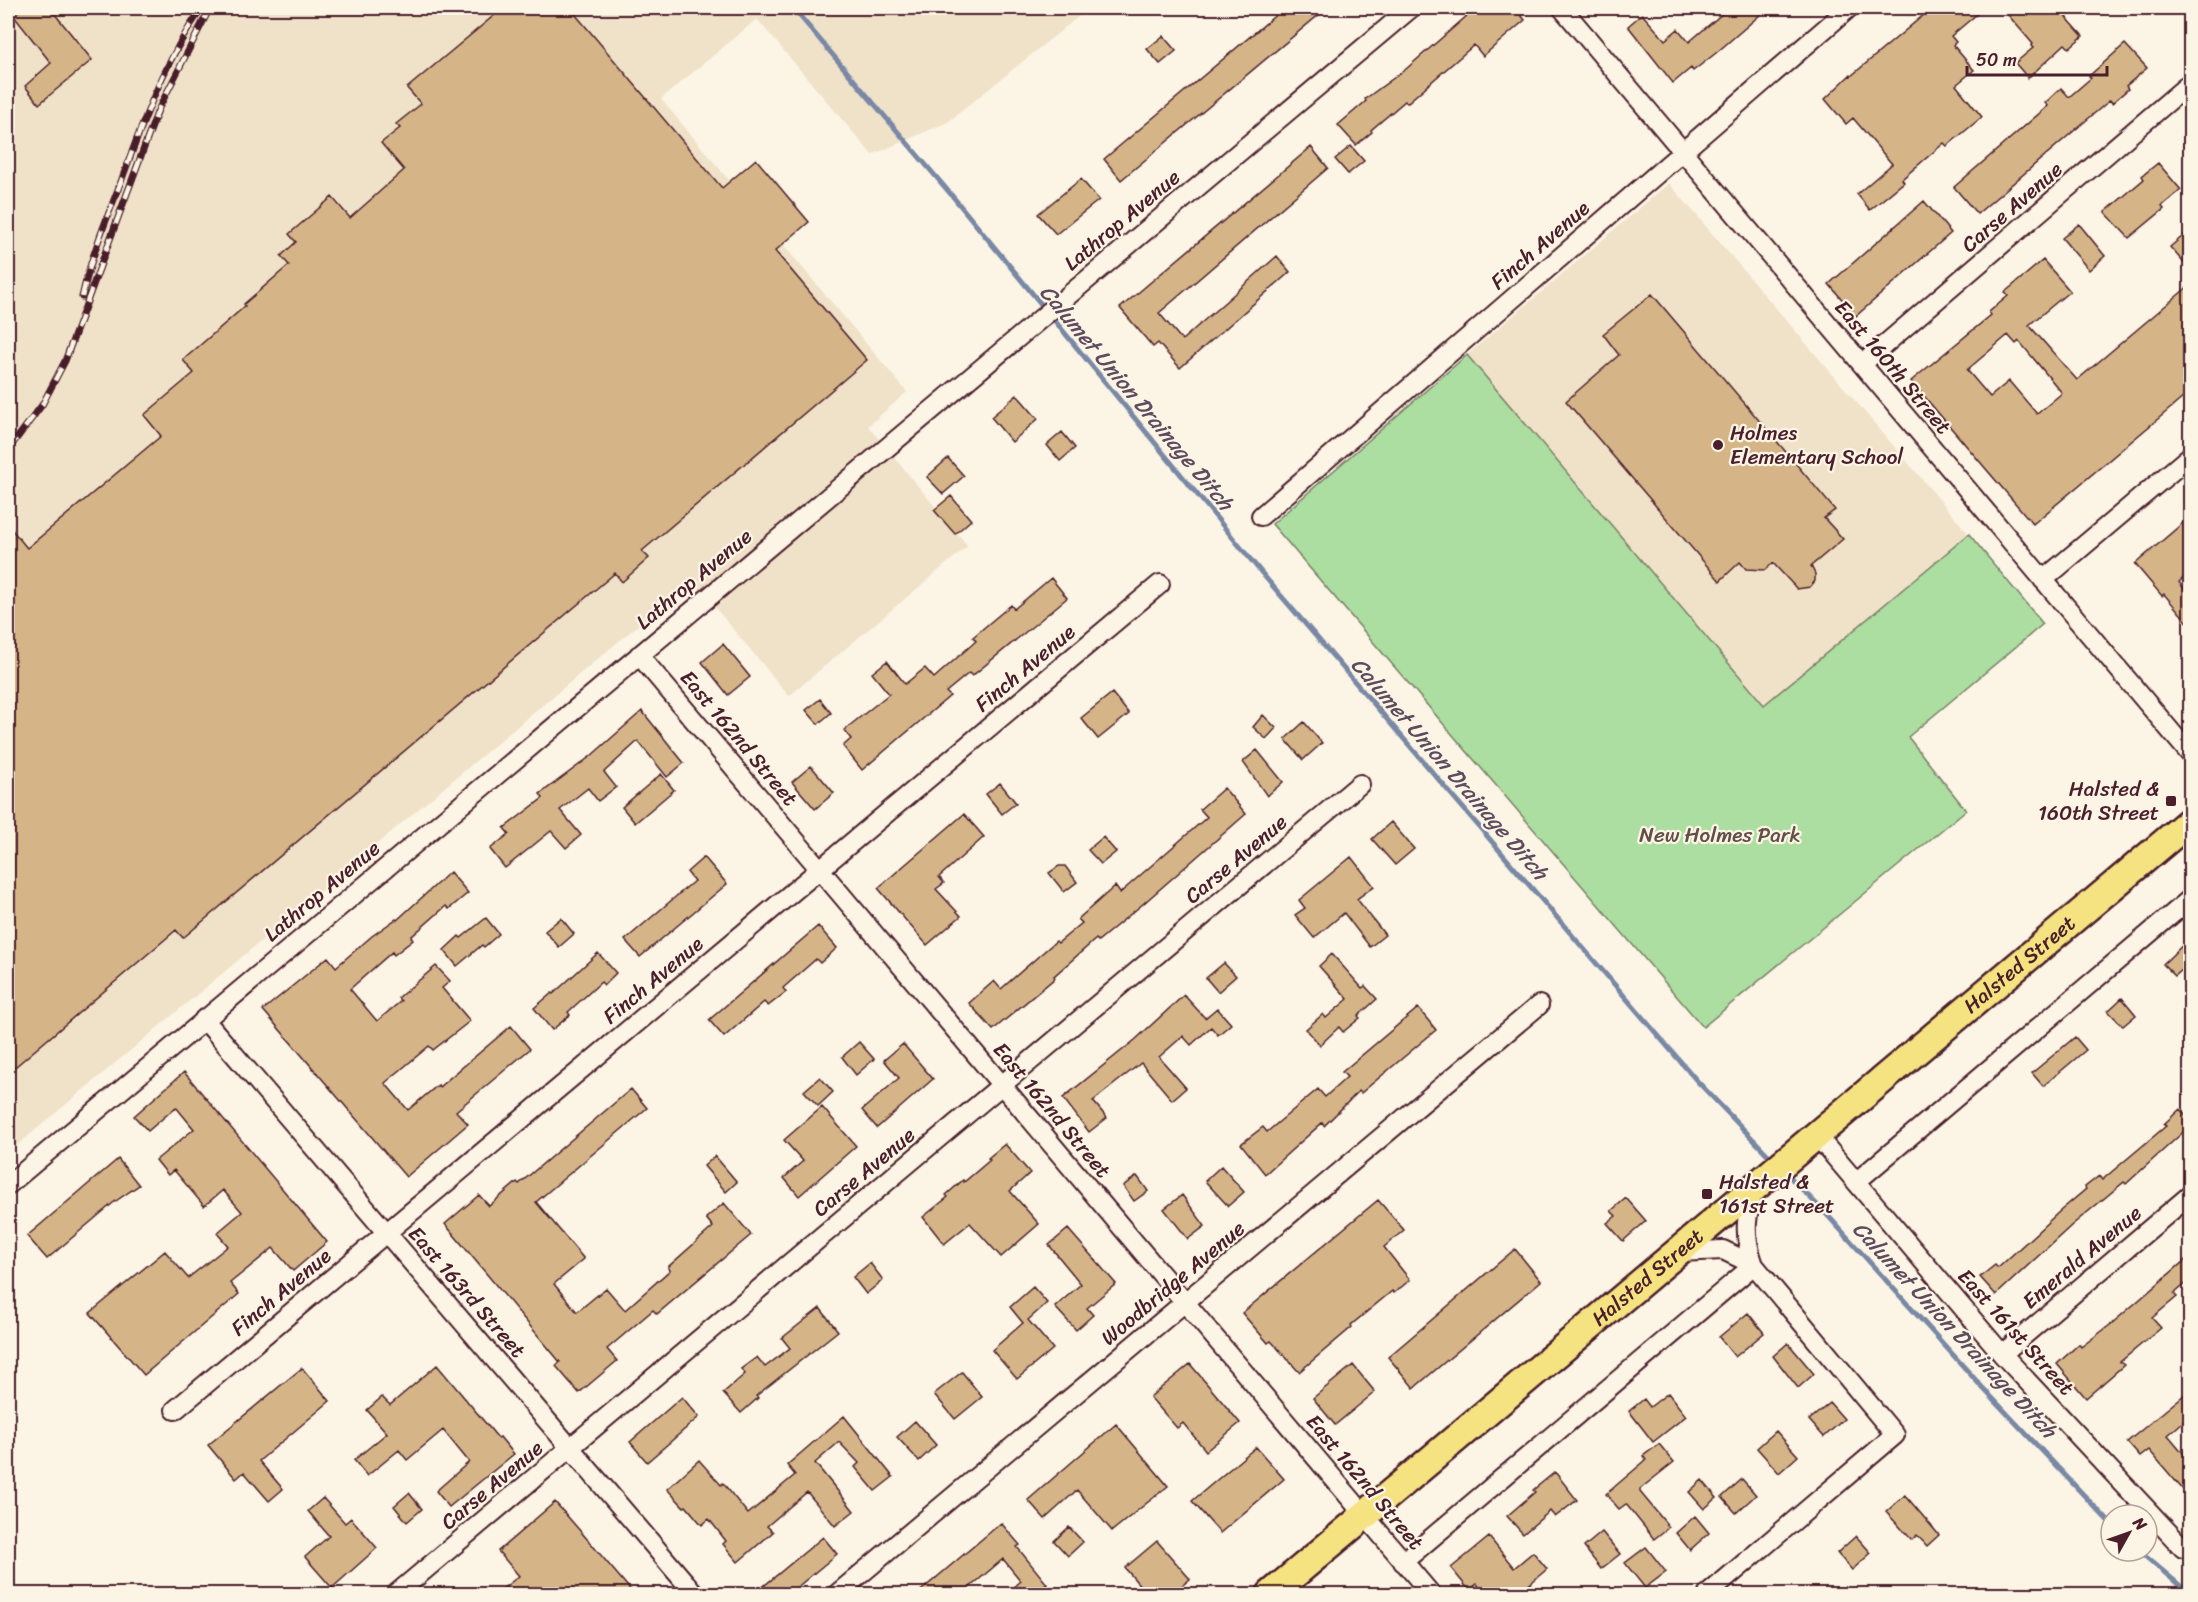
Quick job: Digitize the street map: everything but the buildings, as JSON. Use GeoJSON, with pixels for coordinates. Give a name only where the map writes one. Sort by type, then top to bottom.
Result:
{"type":"FeatureCollection","features":[{"type":"Feature","properties":{"kind":"main road","name":"Halsted Street"},"geometry":{"type":"LineString","coordinates":[[1271,1594],[2190,821]]}},
{"type":"Feature","properties":{"kind":"street","name":"Lathrop Avenue"},"geometry":{"type":"LineString","coordinates":[[8,1185],[1410,8]]}},
{"type":"Feature","properties":{"kind":"street","name":"East 160th Street"},"geometry":{"type":"LineString","coordinates":[[1562,8],[2190,754]]}},
{"type":"Feature","properties":{"kind":"street","name":"Finch Avenue"},"geometry":{"type":"LineString","coordinates":[[1261,516],[1849,8]]}},
{"type":"Feature","properties":{"kind":"street","name":"Carse Avenue"},"geometry":{"type":"LineString","coordinates":[[1862,364],[2190,83]]}},
{"type":"Feature","properties":{"kind":"street"},"geometry":{"type":"LineString","coordinates":[[2043,580],[2190,456]]}},
{"type":"Feature","properties":{"kind":"street","name":"Finch Avenue"},"geometry":{"type":"LineString","coordinates":[[175,1410],[1160,584]]}},
{"type":"Feature","properties":{"kind":"street","name":"East 162nd Street"},"geometry":{"type":"LineString","coordinates":[[639,655],[1431,1594]]}},
{"type":"Feature","properties":{"kind":"street","name":"Carse Avenue"},"geometry":{"type":"LineString","coordinates":[[396,1594],[1360,784]]}},
{"type":"Feature","properties":{"kind":"street"},"geometry":{"type":"LineString","coordinates":[[1856,1182],[2190,898]]}},
{"type":"Feature","properties":{"kind":"street","name":"Woodbridge Avenue"},"geometry":{"type":"LineString","coordinates":[[837,1594],[1539,1005]]}},
{"type":"Feature","properties":{"kind":"street","name":"East 163rd Street"},"geometry":{"type":"LineString","coordinates":[[204,1019],[695,1594]]}},
{"type":"Feature","properties":{"kind":"street","name":"East 161st Street"},"geometry":{"type":"LineString","coordinates":[[1817,1136],[2002,1354],[2183,1548],[2190,1547]]}},
{"type":"Feature","properties":{"kind":"street"},"geometry":{"type":"LineString","coordinates":[[1754,1189],[1746,1234],[1754,1265]]}},
{"type":"Feature","properties":{"kind":"street","name":"Emerald Avenue"},"geometry":{"type":"LineString","coordinates":[[2002,1354],[2190,1195]]}},
{"type":"Feature","properties":{"kind":"street"},"geometry":{"type":"LineString","coordinates":[[1679,1252],[1723,1250],[1754,1265],[1895,1434],[1708,1594]]}},
{"type":"Feature","properties":{"kind":"street"},"geometry":{"type":"LineString","coordinates":[[1404,1562],[1754,1265]]}},
{"type":"Feature","properties":{"kind":"shaded area"},"geometry":{"type":"Polygon","coordinates":[[[8,8],[1089,8],[948,122],[872,155],[757,19],[661,99],[907,392],[868,426],[968,546],[789,696],[692,580],[8,1153],[8,8]]]}},
{"type":"Feature","properties":{"kind":"shaded area","name":"Holmes Elementary School"},"geometry":{"type":"Polygon","coordinates":[[[1669,183],[1969,534],[1764,705],[1467,355],[1669,183]]]}},
{"type":"Feature","properties":{"kind":"green space","name":"New Holmes Park"},"geometry":{"type":"Polygon","coordinates":[[[1467,355],[1764,705],[1969,534],[2043,624],[1908,737],[1966,810],[1703,1027],[1272,524],[1467,355]]]}},
{"type":"Feature","properties":{"kind":"waterway","name":"Calumet Union Drainage Ditch"},"geometry":{"type":"LineString","coordinates":[[793,8],[954,198],[1265,577],[1698,1082],[1773,1160]]}},
{"type":"Feature","properties":{"kind":"waterway","name":"Calumet Union Drainage Ditch"},"geometry":{"type":"LineString","coordinates":[[1786,1173],[2099,1511]]}},
{"type":"Feature","properties":{"kind":"waterway","name":"Calumet Union Drainage Ditch"},"geometry":{"type":"LineString","coordinates":[[2153,1563],[2190,1594]]}},
{"type":"Feature","properties":{"kind":"railway"},"geometry":{"type":"LineString","coordinates":[[82,297],[100,237],[147,112],[177,48],[202,8]]}},
{"type":"Feature","properties":{"kind":"railway"},"geometry":{"type":"LineString","coordinates":[[8,450],[42,405],[65,361],[158,110],[210,8]]}},
{"type":"Feature","properties":{"kind":"place","name":"Holmes Elementary School"},"geometry":{"type":"Point","coordinates":[1718,445]}},
{"type":"Feature","properties":{"kind":"place","name":"Halsted & 160th Street"},"geometry":{"type":"Point","coordinates":[2171,801]}},
{"type":"Feature","properties":{"kind":"place","name":"Halsted & 161st Street"},"geometry":{"type":"Point","coordinates":[1707,1194]}}]}
